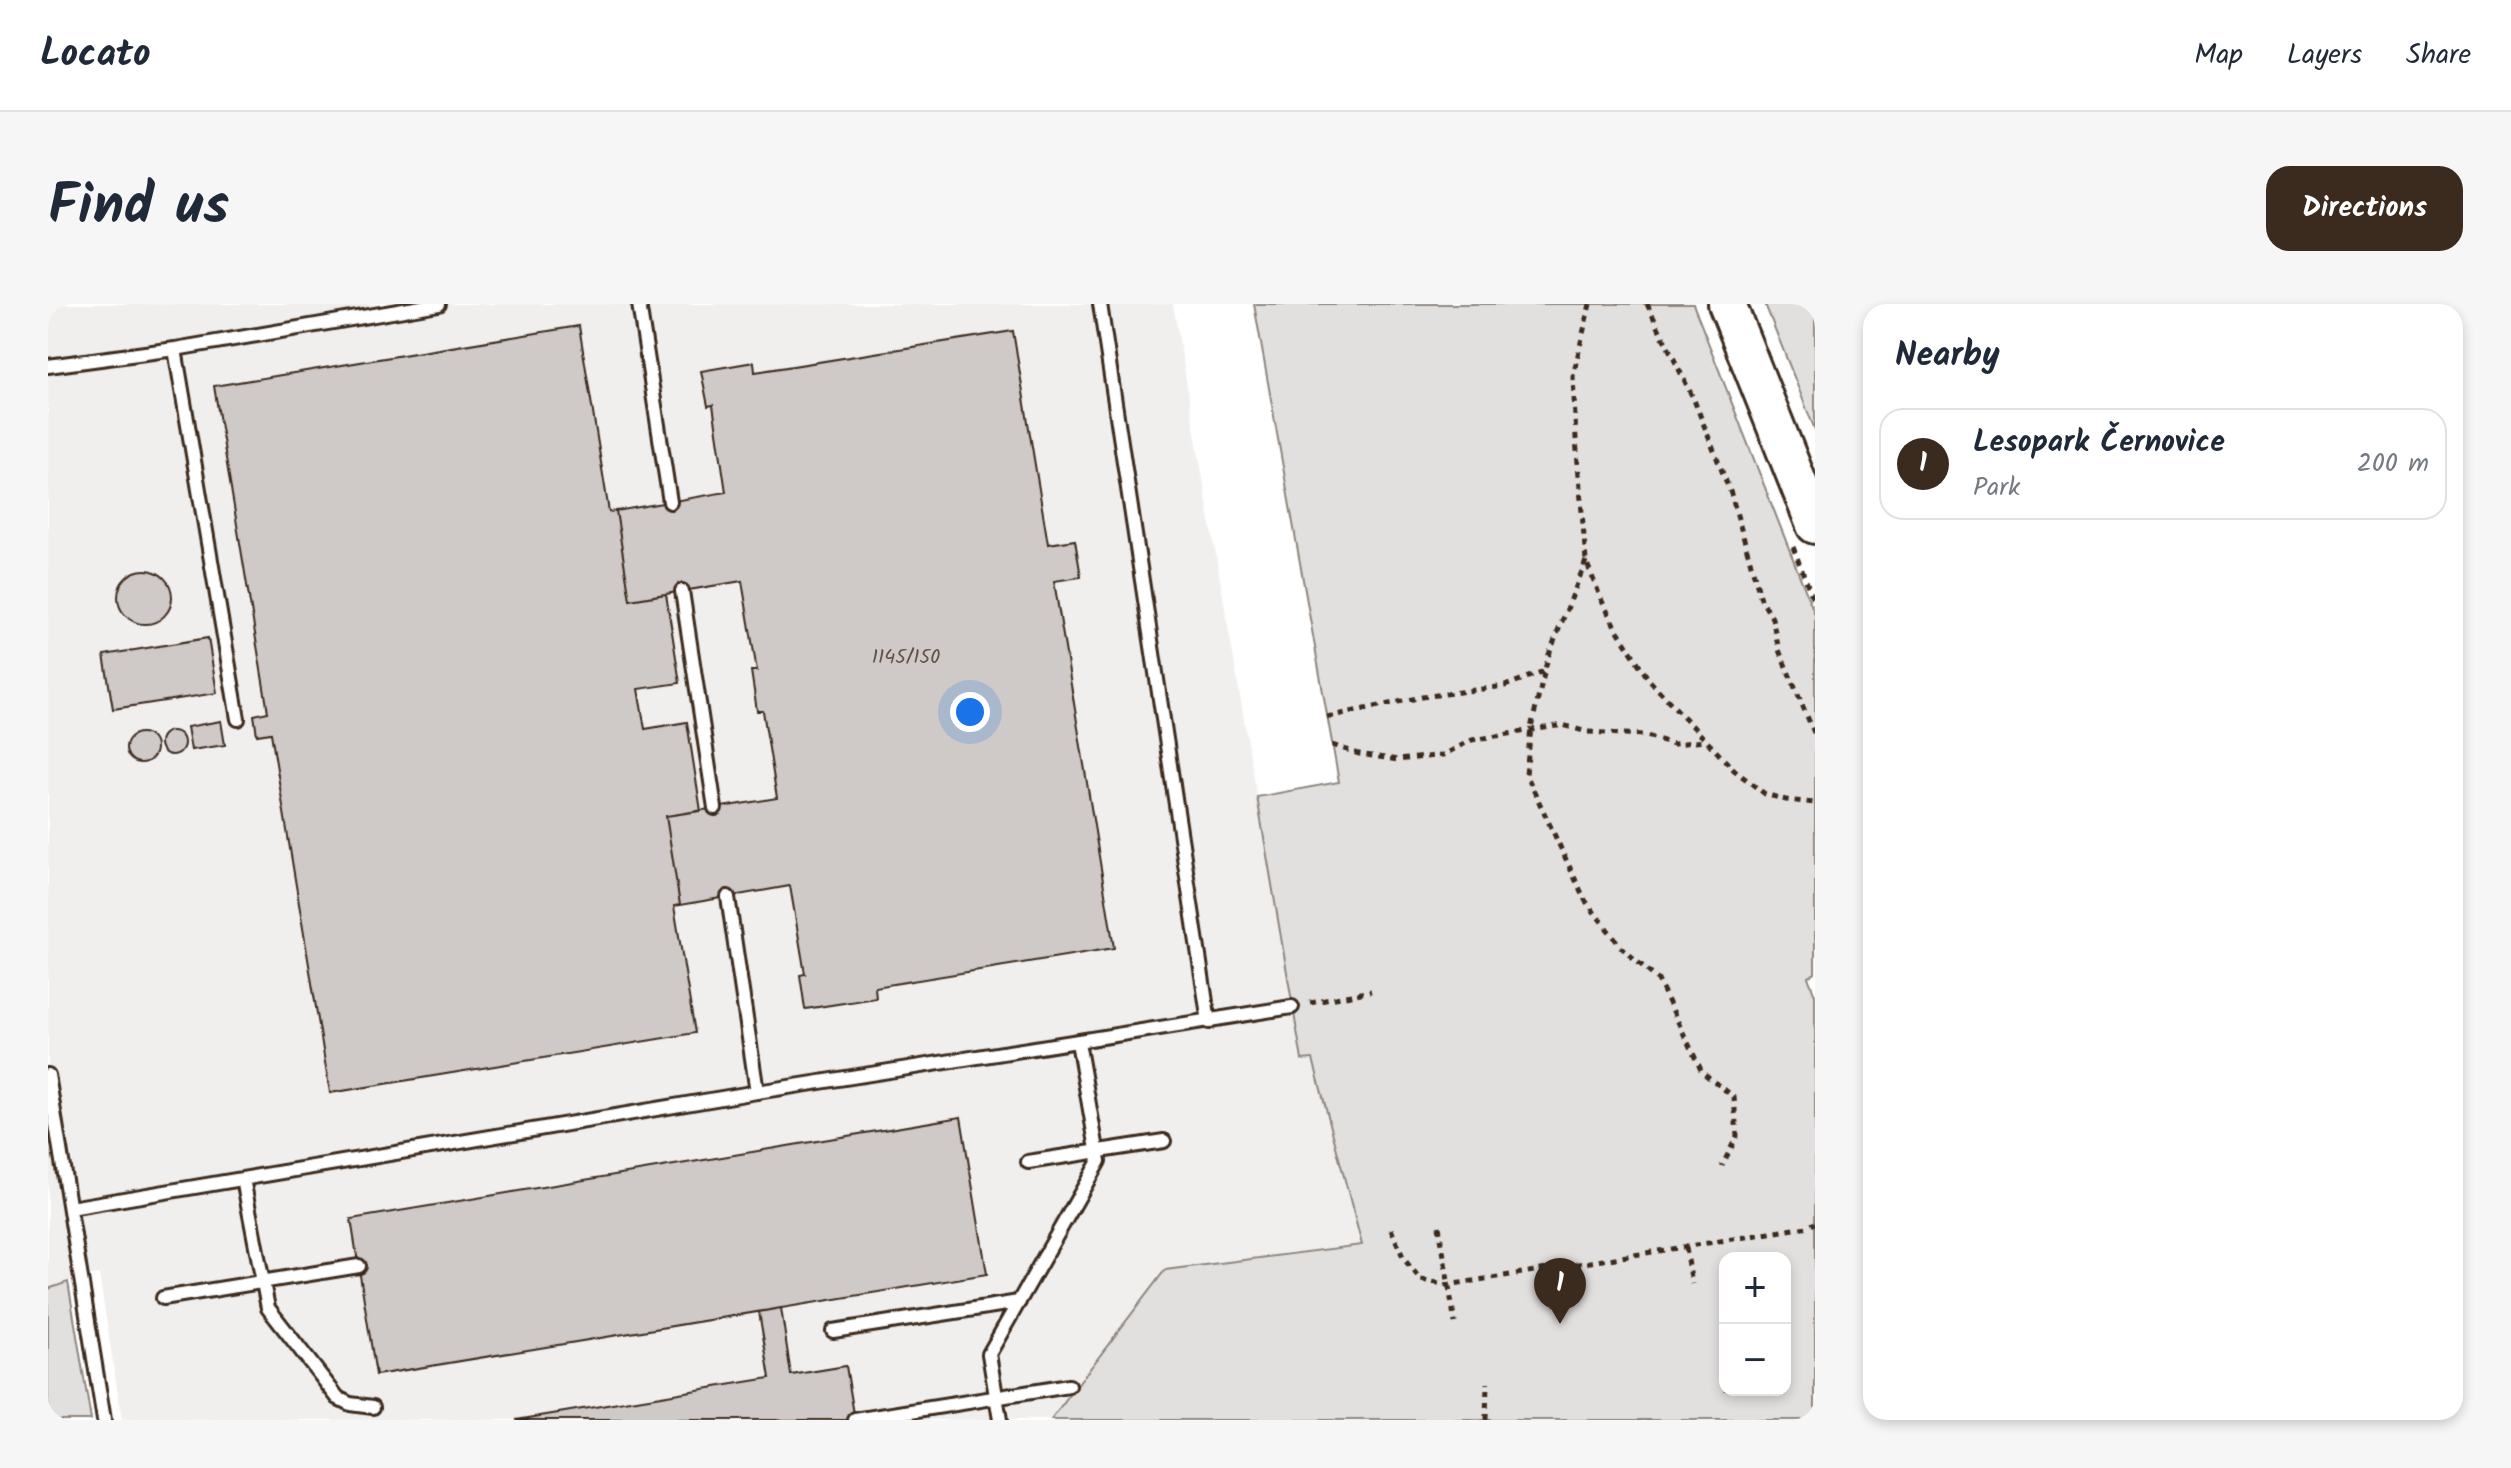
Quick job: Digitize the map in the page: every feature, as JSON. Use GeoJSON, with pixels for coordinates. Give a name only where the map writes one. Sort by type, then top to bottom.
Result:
{"type":"FeatureCollection","features":[{"type":"Feature","properties":{"kind":"street"},"geometry":{"type":"LineString","coordinates":[[1727,304],[1815,525]]}},
{"type":"Feature","properties":{"kind":"lane"},"geometry":{"type":"LineString","coordinates":[[48,366],[175,349],[439,304]]}},
{"type":"Feature","properties":{"kind":"lane"},"geometry":{"type":"LineString","coordinates":[[639,304],[670,502]]}},
{"type":"Feature","properties":{"kind":"lane"},"geometry":{"type":"LineString","coordinates":[[1100,304],[1209,1022]]}},
{"type":"Feature","properties":{"kind":"lane"},"geometry":{"type":"LineString","coordinates":[[175,349],[238,719]]}},
{"type":"Feature","properties":{"kind":"lane"},"geometry":{"type":"LineString","coordinates":[[682,591],[715,808]]}},
{"type":"Feature","properties":{"kind":"lane"},"geometry":{"type":"LineString","coordinates":[[728,897],[757,1092]]}},
{"type":"Feature","properties":{"kind":"lane"},"geometry":{"type":"LineString","coordinates":[[70,1208],[757,1092],[1292,1007]]}},
{"type":"Feature","properties":{"kind":"lane"},"geometry":{"type":"LineString","coordinates":[[1000,1420],[989,1354],[1099,1161],[1078,1042]]}},
{"type":"Feature","properties":{"kind":"lane"},"geometry":{"type":"LineString","coordinates":[[48,1075],[104,1420]]}},
{"type":"Feature","properties":{"kind":"lane"},"geometry":{"type":"LineString","coordinates":[[1028,1162],[1164,1141]]}},
{"type":"Feature","properties":{"kind":"lane"},"geometry":{"type":"LineString","coordinates":[[243,1179],[268,1308],[338,1398],[350,1404],[373,1407]]}},
{"type":"Feature","properties":{"kind":"lane"},"geometry":{"type":"LineString","coordinates":[[163,1298],[359,1266]]}},
{"type":"Feature","properties":{"kind":"lane"},"geometry":{"type":"LineString","coordinates":[[833,1331],[1019,1302]]}},
{"type":"Feature","properties":{"kind":"lane"},"geometry":{"type":"LineString","coordinates":[[855,1420],[1069,1386]]}},
{"type":"Feature","properties":{"kind":"path"},"geometry":{"type":"LineString","coordinates":[[1590,304],[1573,376],[1586,561],[1615,626],[1649,680],[1734,770],[1765,794],[1815,803]]}},
{"type":"Feature","properties":{"kind":"path"},"geometry":{"type":"LineString","coordinates":[[1647,304],[1694,400],[1725,480],[1761,599],[1772,618],[1779,650],[1815,735]]}},
{"type":"Feature","properties":{"kind":"path"},"geometry":{"type":"LineString","coordinates":[[1586,561],[1545,670],[1531,728],[1526,774],[1585,900],[1622,948],[1658,980],[1702,1072],[1734,1097],[1737,1136],[1722,1166]]}},
{"type":"Feature","properties":{"kind":"path"},"geometry":{"type":"LineString","coordinates":[[1327,717],[1422,697],[1505,686],[1545,670]]}},
{"type":"Feature","properties":{"kind":"path"},"geometry":{"type":"LineString","coordinates":[[1332,745],[1359,754],[1398,760],[1443,755],[1472,740],[1563,725],[1587,732],[1643,735],[1674,744],[1706,741]]}},
{"type":"Feature","properties":{"kind":"path"},"geometry":{"type":"LineString","coordinates":[[1292,1007],[1371,991]]}},
{"type":"Feature","properties":{"kind":"path"},"geometry":{"type":"LineString","coordinates":[[1391,1229],[1404,1259],[1421,1280],[1448,1285],[1686,1248],[1815,1224]]}},
{"type":"Feature","properties":{"kind":"path"},"geometry":{"type":"LineString","coordinates":[[1439,1226],[1455,1323]]}},
{"type":"Feature","properties":{"kind":"path"},"geometry":{"type":"LineString","coordinates":[[1686,1248],[1692,1284]]}},
{"type":"Feature","properties":{"kind":"path"},"geometry":{"type":"LineString","coordinates":[[1555,1269],[1556,1306]]}},
{"type":"Feature","properties":{"kind":"path"},"geometry":{"type":"LineString","coordinates":[[1486,1420],[1487,1383]]}},
{"type":"Feature","properties":{"kind":"shaded area"},"geometry":{"type":"Polygon","coordinates":[[[48,304],[1173,304],[1302,1059],[1313,1058],[1363,1246],[1165,1270],[1051,1420],[122,1420],[99,1274],[80,1277],[48,1289],[48,304]]]}},
{"type":"Feature","properties":{"kind":"shaded area"},"geometry":{"type":"Polygon","coordinates":[[[1254,304],[1693,304],[1815,615],[1815,973],[1808,977],[1815,995],[1815,1420],[1051,1420],[1165,1270],[1362,1245],[1313,1059],[1302,1060],[1257,797],[1339,782],[1254,304]]]}},
{"type":"Feature","properties":{"kind":"shaded area"},"geometry":{"type":"Polygon","coordinates":[[[1765,304],[1815,304],[1815,430],[1765,304]]]}},
{"type":"Feature","properties":{"kind":"shaded area"},"geometry":{"type":"Polygon","coordinates":[[[68,1282],[91,1420],[48,1420],[48,1289],[68,1282]]]}},
{"type":"Feature","properties":{"kind":"building"},"geometry":{"type":"Polygon","coordinates":[[[579,326],[609,512],[616,511],[630,600],[666,594],[680,683],[638,689],[645,729],[687,722],[701,811],[666,816],[680,905],[674,906],[695,1033],[330,1093],[271,733],[257,735],[254,715],[268,712],[214,386],[579,326]]]}},
{"type":"Feature","properties":{"kind":"building"},"geometry":{"type":"Polygon","coordinates":[[[1013,331],[1048,544],[1075,540],[1081,577],[1054,581],[1114,948],[875,987],[876,998],[805,1009],[800,975],[805,974],[790,886],[680,905],[666,816],[777,798],[763,711],[757,711],[751,671],[757,671],[742,581],[630,600],[616,511],[726,492],[713,405],[708,406],[701,371],[754,362],[755,372],[1013,331]]]}},
{"type":"Feature","properties":{"kind":"building"},"geometry":{"type":"Polygon","coordinates":[[[145,570],[164,578],[172,597],[164,616],[145,624],[126,616],[118,597],[126,578],[145,570]]]}},
{"type":"Feature","properties":{"kind":"building"},"geometry":{"type":"Polygon","coordinates":[[[208,638],[217,693],[113,709],[104,655],[208,638]]]}},
{"type":"Feature","properties":{"kind":"building"},"geometry":{"type":"Polygon","coordinates":[[[221,721],[225,745],[191,750],[187,727],[221,721]]]}},
{"type":"Feature","properties":{"kind":"building"},"geometry":{"type":"Polygon","coordinates":[[[172,731],[181,734],[184,743],[181,752],[172,755],[163,752],[160,743],[163,734],[172,731]]]}},
{"type":"Feature","properties":{"kind":"building"},"geometry":{"type":"Polygon","coordinates":[[[141,733],[151,738],[156,748],[151,758],[141,763],[131,758],[126,748],[131,738],[141,733]]]}},
{"type":"Feature","properties":{"kind":"building"},"geometry":{"type":"Polygon","coordinates":[[[961,1117],[987,1274],[376,1375],[351,1219],[961,1117]]]}},
{"type":"Feature","properties":{"kind":"building"},"geometry":{"type":"Polygon","coordinates":[[[781,1308],[791,1375],[846,1366],[855,1420],[516,1420],[770,1378],[759,1312],[781,1308]]]}},
{"type":"Feature","properties":{"kind":"place","name":"Lesopark Černovice"},"geometry":{"type":"Point","coordinates":[1560,1324]}}]}
